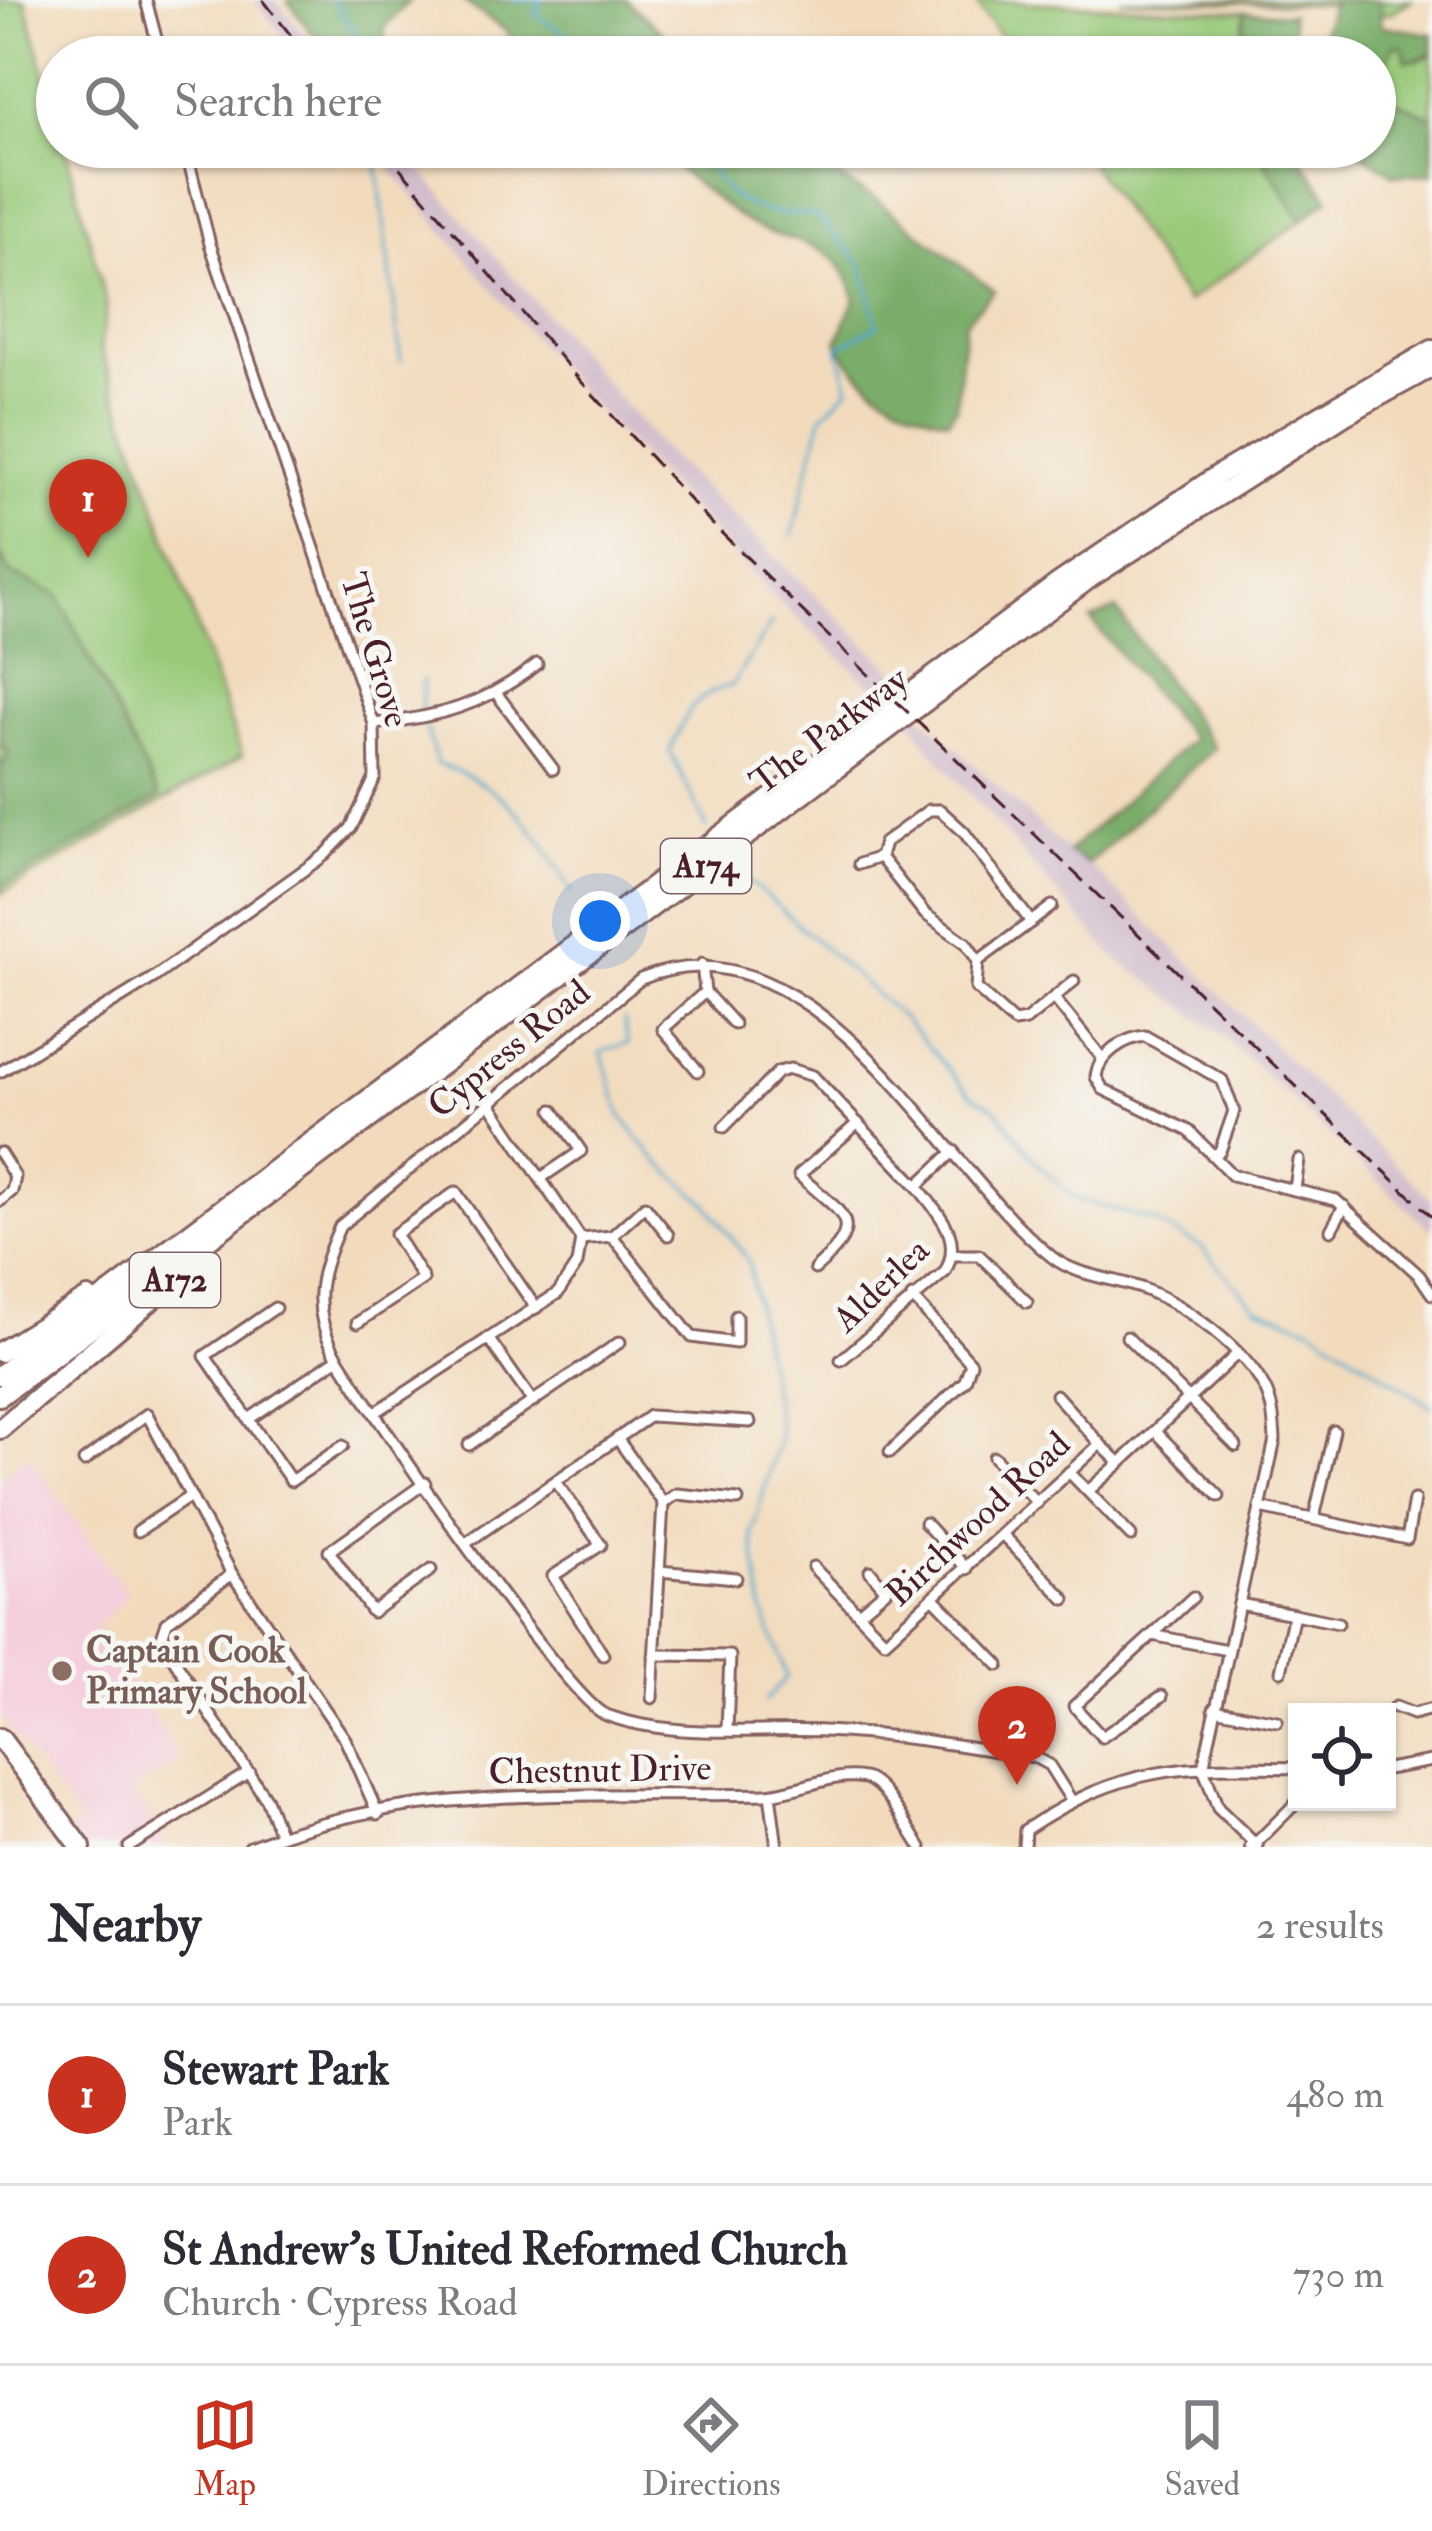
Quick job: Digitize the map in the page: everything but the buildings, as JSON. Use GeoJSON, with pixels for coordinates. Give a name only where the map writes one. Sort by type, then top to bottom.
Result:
{"type":"FeatureCollection","features":[{"type":"Feature","properties":{"kind":"highway","name":"The Parkway"},"geometry":{"type":"LineString","coordinates":[[0,1375],[1057,584],[1236,464],[1432,350]]}},
{"type":"Feature","properties":{"kind":"highway","name":"The Parkway"},"geometry":{"type":"LineString","coordinates":[[0,1396],[1090,578],[1327,426],[1432,367]]}},
{"type":"Feature","properties":{"kind":"highway","name":"A174"},"geometry":{"type":"LineString","coordinates":[[0,1352],[241,1196]]}},
{"type":"Feature","properties":{"kind":"highway","name":"A172"},"geometry":{"type":"LineString","coordinates":[[0,1429],[233,1233],[264,1198]]}},
{"type":"Feature","properties":{"kind":"highway"},"geometry":{"type":"LineString","coordinates":[[0,1738],[81,1847]]}},
{"type":"Feature","properties":{"kind":"street"},"geometry":{"type":"LineString","coordinates":[[146,0],[155,36]]}},
{"type":"Feature","properties":{"kind":"street","name":"The Grove"},"geometry":{"type":"LineString","coordinates":[[0,1072],[153,978],[326,855],[351,828],[375,778],[374,724],[210,244],[190,168]]}},
{"type":"Feature","properties":{"kind":"street"},"geometry":{"type":"LineString","coordinates":[[374,724],[427,718],[497,694],[537,664]]}},
{"type":"Feature","properties":{"kind":"street"},"geometry":{"type":"LineString","coordinates":[[497,694],[553,769]]}},
{"type":"Feature","properties":{"kind":"street"},"geometry":{"type":"LineString","coordinates":[[880,857],[884,843],[924,812],[940,810],[964,832],[1031,922]]}},
{"type":"Feature","properties":{"kind":"street"},"geometry":{"type":"LineString","coordinates":[[859,864],[880,857]]}},
{"type":"Feature","properties":{"kind":"street"},"geometry":{"type":"LineString","coordinates":[[880,857],[926,914],[966,943],[978,961],[974,985],[1010,1020],[1026,1020],[1074,982]]}},
{"type":"Feature","properties":{"kind":"street"},"geometry":{"type":"LineString","coordinates":[[978,961],[1052,906]]}},
{"type":"Feature","properties":{"kind":"street"},"geometry":{"type":"LineString","coordinates":[[702,964],[705,992],[734,1024]]}},
{"type":"Feature","properties":{"kind":"street","name":"Cypress Road"},"geometry":{"type":"LineString","coordinates":[[1071,1800],[1049,1765],[1034,1757],[849,1732],[646,1726],[600,1714],[574,1692],[338,1358],[321,1322],[318,1294],[323,1263],[340,1226],[641,979],[674,967],[702,964],[764,976],[871,1062],[1052,1257],[1149,1291],[1237,1354],[1267,1392],[1276,1441],[1203,1768]]}},
{"type":"Feature","properties":{"kind":"street"},"geometry":{"type":"LineString","coordinates":[[698,1071],[662,1029],[705,992]]}},
{"type":"Feature","properties":{"kind":"street"},"geometry":{"type":"LineString","coordinates":[[1054,998],[1103,1059]]}},
{"type":"Feature","properties":{"kind":"street"},"geometry":{"type":"LineString","coordinates":[[1213,1156],[1220,1151],[1234,1111],[1222,1080],[1153,1037],[1128,1040],[1103,1059],[1096,1071],[1103,1089],[1178,1123],[1213,1156],[1241,1180],[1295,1189],[1344,1206],[1432,1294]]}},
{"type":"Feature","properties":{"kind":"street","name":"Alderlea"},"geometry":{"type":"LineString","coordinates":[[724,1127],[778,1072],[790,1069],[813,1076],[917,1186],[952,1233],[954,1255],[945,1271],[841,1360]]}},
{"type":"Feature","properties":{"kind":"street"},"geometry":{"type":"LineString","coordinates":[[489,1102],[581,1239]]}},
{"type":"Feature","properties":{"kind":"street"},"geometry":{"type":"LineString","coordinates":[[541,1178],[581,1151],[553,1110]]}},
{"type":"Feature","properties":{"kind":"street"},"geometry":{"type":"LineString","coordinates":[[815,1269],[844,1242],[847,1229],[842,1216],[799,1175],[858,1123]]}},
{"type":"Feature","properties":{"kind":"street"},"geometry":{"type":"LineString","coordinates":[[917,1186],[954,1151]]}},
{"type":"Feature","properties":{"kind":"street"},"geometry":{"type":"LineString","coordinates":[[0,1153],[16,1177],[12,1191],[0,1202]]}},
{"type":"Feature","properties":{"kind":"street"},"geometry":{"type":"LineString","coordinates":[[1295,1189],[1299,1160]]}},
{"type":"Feature","properties":{"kind":"street"},"geometry":{"type":"LineString","coordinates":[[357,1323],[424,1279],[395,1234],[456,1192],[536,1307]]}},
{"type":"Feature","properties":{"kind":"street"},"geometry":{"type":"LineString","coordinates":[[581,1239],[612,1236],[645,1206],[668,1235]]}},
{"type":"Feature","properties":{"kind":"street"},"geometry":{"type":"LineString","coordinates":[[1331,1230],[1344,1206]]}},
{"type":"Feature","properties":{"kind":"street"},"geometry":{"type":"LineString","coordinates":[[612,1236],[692,1337],[736,1343],[736,1316]]}},
{"type":"Feature","properties":{"kind":"street"},"geometry":{"type":"LineString","coordinates":[[376,1412],[567,1282],[581,1239]]}},
{"type":"Feature","properties":{"kind":"street"},"geometry":{"type":"LineString","coordinates":[[954,1255],[980,1255],[1027,1302]]}},
{"type":"Feature","properties":{"kind":"street"},"geometry":{"type":"LineString","coordinates":[[890,1452],[965,1381],[971,1363],[912,1297]]}},
{"type":"Feature","properties":{"kind":"street"},"geometry":{"type":"LineString","coordinates":[[275,1308],[206,1356],[291,1481],[343,1447]]}},
{"type":"Feature","properties":{"kind":"street"},"geometry":{"type":"LineString","coordinates":[[1127,1337],[1236,1446]]}},
{"type":"Feature","properties":{"kind":"street"},"geometry":{"type":"LineString","coordinates":[[488,1338],[532,1402]]}},
{"type":"Feature","properties":{"kind":"street"},"geometry":{"type":"LineString","coordinates":[[469,1445],[620,1342]]}},
{"type":"Feature","properties":{"kind":"street","name":"Birchwood Road"},"geometry":{"type":"LineString","coordinates":[[813,1567],[885,1641],[1100,1444],[1120,1463],[1237,1354]]}},
{"type":"Feature","properties":{"kind":"street"},"geometry":{"type":"LineString","coordinates":[[249,1419],[338,1358]]}},
{"type":"Feature","properties":{"kind":"street"},"geometry":{"type":"LineString","coordinates":[[1056,1395],[1100,1444]]}},
{"type":"Feature","properties":{"kind":"street"},"geometry":{"type":"LineString","coordinates":[[84,1461],[147,1414],[232,1574],[345,1739],[378,1814]]}},
{"type":"Feature","properties":{"kind":"street"},"geometry":{"type":"LineString","coordinates":[[466,1543],[650,1416],[750,1423]]}},
{"type":"Feature","properties":{"kind":"street"},"geometry":{"type":"LineString","coordinates":[[1155,1431],[1219,1496]]}},
{"type":"Feature","properties":{"kind":"street"},"geometry":{"type":"LineString","coordinates":[[1314,1518],[1334,1431]]}},
{"type":"Feature","properties":{"kind":"street"},"geometry":{"type":"LineString","coordinates":[[619,1441],[663,1503],[652,1699]]}},
{"type":"Feature","properties":{"kind":"street"},"geometry":{"type":"LineString","coordinates":[[994,1457],[1037,1503]]}},
{"type":"Feature","properties":{"kind":"street"},"geometry":{"type":"LineString","coordinates":[[1088,1491],[1120,1463]]}},
{"type":"Feature","properties":{"kind":"street"},"geometry":{"type":"LineString","coordinates":[[1069,1472],[1131,1536]]}},
{"type":"Feature","properties":{"kind":"street"},"geometry":{"type":"LineString","coordinates":[[425,1483],[328,1551],[372,1612],[431,1570]]}},
{"type":"Feature","properties":{"kind":"street"},"geometry":{"type":"LineString","coordinates":[[557,1483],[601,1545],[553,1576],[603,1655]]}},
{"type":"Feature","properties":{"kind":"street"},"geometry":{"type":"LineString","coordinates":[[663,1503],[677,1494],[738,1500]]}},
{"type":"Feature","properties":{"kind":"street"},"geometry":{"type":"LineString","coordinates":[[138,1531],[189,1497]]}},
{"type":"Feature","properties":{"kind":"street"},"geometry":{"type":"LineString","coordinates":[[1260,1508],[1407,1539],[1414,1500]]}},
{"type":"Feature","properties":{"kind":"street"},"geometry":{"type":"LineString","coordinates":[[925,1523],[967,1569]]}},
{"type":"Feature","properties":{"kind":"street"},"geometry":{"type":"LineString","coordinates":[[1002,1534],[1065,1599]]}},
{"type":"Feature","properties":{"kind":"street"},"geometry":{"type":"LineString","coordinates":[[659,1571],[736,1578]]}},
{"type":"Feature","properties":{"kind":"street"},"geometry":{"type":"LineString","coordinates":[[860,1612],[886,1590],[870,1571]]}},
{"type":"Feature","properties":{"kind":"street"},"geometry":{"type":"LineString","coordinates":[[232,1574],[167,1622],[161,1640],[249,1772],[280,1835]]}},
{"type":"Feature","properties":{"kind":"street"},"geometry":{"type":"LineString","coordinates":[[1162,1696],[1102,1737],[1074,1706],[1193,1597]]}},
{"type":"Feature","properties":{"kind":"street"},"geometry":{"type":"LineString","coordinates":[[934,1598],[999,1665]]}},
{"type":"Feature","properties":{"kind":"street"},"geometry":{"type":"LineString","coordinates":[[1239,1604],[1338,1623]]}},
{"type":"Feature","properties":{"kind":"street"},"geometry":{"type":"LineString","coordinates":[[1281,1671],[1294,1614]]}},
{"type":"Feature","properties":{"kind":"street"},"geometry":{"type":"LineString","coordinates":[[1152,1635],[1227,1650]]}},
{"type":"Feature","properties":{"kind":"street"},"geometry":{"type":"LineString","coordinates":[[654,1654],[730,1656],[727,1730]]}},
{"type":"Feature","properties":{"kind":"street"},"geometry":{"type":"LineString","coordinates":[[1396,1707],[1413,1714],[1432,1709]]}},
{"type":"Feature","properties":{"kind":"street"},"geometry":{"type":"LineString","coordinates":[[1214,1709],[1277,1721]]}},
{"type":"Feature","properties":{"kind":"street"},"geometry":{"type":"LineString","coordinates":[[1411,1728],[1413,1714]]}},
{"type":"Feature","properties":{"kind":"street"},"geometry":{"type":"LineString","coordinates":[[1396,1767],[1432,1761]]}},
{"type":"Feature","properties":{"kind":"street"},"geometry":{"type":"LineString","coordinates":[[1203,1768],[1218,1808],[1254,1845],[1289,1811]]}},
{"type":"Feature","properties":{"kind":"street"},"geometry":{"type":"LineString","coordinates":[[1024,1847],[1025,1830],[1071,1800],[1143,1773],[1288,1768]]}},
{"type":"Feature","properties":{"kind":"street"},"geometry":{"type":"LineString","coordinates":[[129,1847],[249,1772]]}},
{"type":"Feature","properties":{"kind":"street","name":"Chestnut Drive"},"geometry":{"type":"LineString","coordinates":[[250,1847],[280,1835],[378,1814],[475,1799],[770,1794],[867,1778],[921,1847]]}},
{"type":"Feature","properties":{"kind":"street"},"geometry":{"type":"LineString","coordinates":[[770,1794],[777,1847]]}},
{"type":"Feature","properties":{"kind":"shaded area"},"geometry":{"type":"Polygon","coordinates":[[[254,0],[275,0],[306,36],[284,36],[254,0]]]}},
{"type":"Feature","properties":{"kind":"shaded area"},"geometry":{"type":"Polygon","coordinates":[[[390,168],[419,168],[666,453],[894,671],[925,719],[1068,852],[1088,864],[1432,1200],[1432,1231],[1222,1034],[1113,956],[926,744],[916,726],[783,606],[573,384],[390,168]]]}},
{"type":"Feature","properties":{"kind":"shaded area","name":"Captain Cook Primary School"},"geometry":{"type":"Polygon","coordinates":[[[28,1455],[128,1595],[95,1627],[181,1760],[132,1790],[166,1847],[77,1847],[68,1833],[81,1822],[0,1716],[0,1478],[28,1455]]]}},
{"type":"Feature","properties":{"kind":"green space"},"geometry":{"type":"Polygon","coordinates":[[[0,0],[25,0],[36,41],[36,168],[71,168],[107,306],[100,347],[242,756],[0,894],[0,0]]]}},
{"type":"Feature","properties":{"kind":"green space"},"geometry":{"type":"Polygon","coordinates":[[[287,0],[410,0],[385,26],[384,36],[315,36],[287,0]]]}},
{"type":"Feature","properties":{"kind":"green space"},"geometry":{"type":"Polygon","coordinates":[[[462,0],[626,0],[666,36],[509,36],[462,0]]]}},
{"type":"Feature","properties":{"kind":"green space"},"geometry":{"type":"Polygon","coordinates":[[[974,0],[1245,12],[1243,36],[1000,36],[974,0]]]}},
{"type":"Feature","properties":{"kind":"green space"},"geometry":{"type":"Polygon","coordinates":[[[1121,0],[1412,0],[1389,14],[1331,5],[1121,0]]]}},
{"type":"Feature","properties":{"kind":"green space"},"geometry":{"type":"Polygon","coordinates":[[[1334,0],[1379,0],[1382,26],[1432,34],[1432,55],[1406,61],[1396,36],[1321,36],[1334,0]]]}},
{"type":"Feature","properties":{"kind":"green space"},"geometry":{"type":"Polygon","coordinates":[[[1245,12],[1291,14],[1293,36],[1243,36],[1245,12]]]}},
{"type":"Feature","properties":{"kind":"green space"},"geometry":{"type":"Polygon","coordinates":[[[1396,45],[1404,46],[1416,61],[1432,55],[1432,118],[1396,100],[1396,45]]]}},
{"type":"Feature","properties":{"kind":"green space"},"geometry":{"type":"Polygon","coordinates":[[[1396,100],[1432,118],[1432,174],[1394,175],[1384,168],[1396,168],[1396,100]]]}},
{"type":"Feature","properties":{"kind":"green space"},"geometry":{"type":"Polygon","coordinates":[[[676,168],[822,168],[875,199],[994,291],[965,322],[956,408],[948,420],[883,393],[846,356],[837,341],[855,300],[838,264],[812,246],[749,223],[676,168]]]}},
{"type":"Feature","properties":{"kind":"green space"},"geometry":{"type":"Polygon","coordinates":[[[1094,168],[1269,168],[1302,220],[1187,302],[1094,168]]]}},
{"type":"Feature","properties":{"kind":"green space"},"geometry":{"type":"Polygon","coordinates":[[[1269,168],[1308,168],[1329,199],[1302,220],[1269,168]]]}},
{"type":"Feature","properties":{"kind":"green space"},"geometry":{"type":"Polygon","coordinates":[[[0,554],[11,573],[58,595],[159,797],[0,887],[0,768],[9,755],[0,741],[0,554]]]}},
{"type":"Feature","properties":{"kind":"green space"},"geometry":{"type":"Polygon","coordinates":[[[1116,609],[1214,748],[1088,864],[1068,852],[1192,739],[1091,620],[1116,609]]]}},
{"type":"Feature","properties":{"kind":"waterway"},"geometry":{"type":"LineString","coordinates":[[333,0],[357,36]]}},
{"type":"Feature","properties":{"kind":"waterway"},"geometry":{"type":"LineString","coordinates":[[513,0],[542,0],[535,15],[568,36]]}},
{"type":"Feature","properties":{"kind":"waterway"},"geometry":{"type":"LineString","coordinates":[[378,168],[401,361]]}},
{"type":"Feature","properties":{"kind":"waterway"},"geometry":{"type":"LineString","coordinates":[[710,168],[729,193],[751,206],[816,215],[862,264],[878,325],[838,348],[849,388],[822,416],[792,536]]}},
{"type":"Feature","properties":{"kind":"waterway"},"geometry":{"type":"LineString","coordinates":[[707,828],[670,751],[692,708],[708,694],[732,685],[772,622]]}},
{"type":"Feature","properties":{"kind":"waterway"},"geometry":{"type":"LineString","coordinates":[[421,711],[423,680]]}},
{"type":"Feature","properties":{"kind":"waterway"},"geometry":{"type":"LineString","coordinates":[[424,720],[437,764],[483,784],[517,813],[546,848],[571,891]]}},
{"type":"Feature","properties":{"kind":"waterway"},"geometry":{"type":"LineString","coordinates":[[738,871],[906,1021],[970,1094],[995,1108],[1039,1165],[1074,1198],[1154,1221],[1201,1247],[1256,1307],[1311,1327],[1432,1407]]}},
{"type":"Feature","properties":{"kind":"waterway"},"geometry":{"type":"LineString","coordinates":[[624,1019],[628,1043],[601,1052],[622,1117],[655,1159],[706,1203],[748,1260],[780,1434],[752,1533],[763,1611],[787,1677],[765,1701]]}},
{"type":"Feature","properties":{"kind":"railway"},"geometry":{"type":"LineString","coordinates":[[263,0],[291,36]]}},
{"type":"Feature","properties":{"kind":"railway"},"geometry":{"type":"LineString","coordinates":[[400,168],[578,378],[707,519],[1432,1217]]}},
{"type":"Feature","properties":{"kind":"place","name":"Stewart Park"},"geometry":{"type":"Point","coordinates":[88,558]}},
{"type":"Feature","properties":{"kind":"place","name":"Captain Cook Primary School"},"geometry":{"type":"Point","coordinates":[62,1671]}},
{"type":"Feature","properties":{"kind":"place","name":"St Andrew's United Reformed Church"},"geometry":{"type":"Point","coordinates":[1017,1785]}}]}
